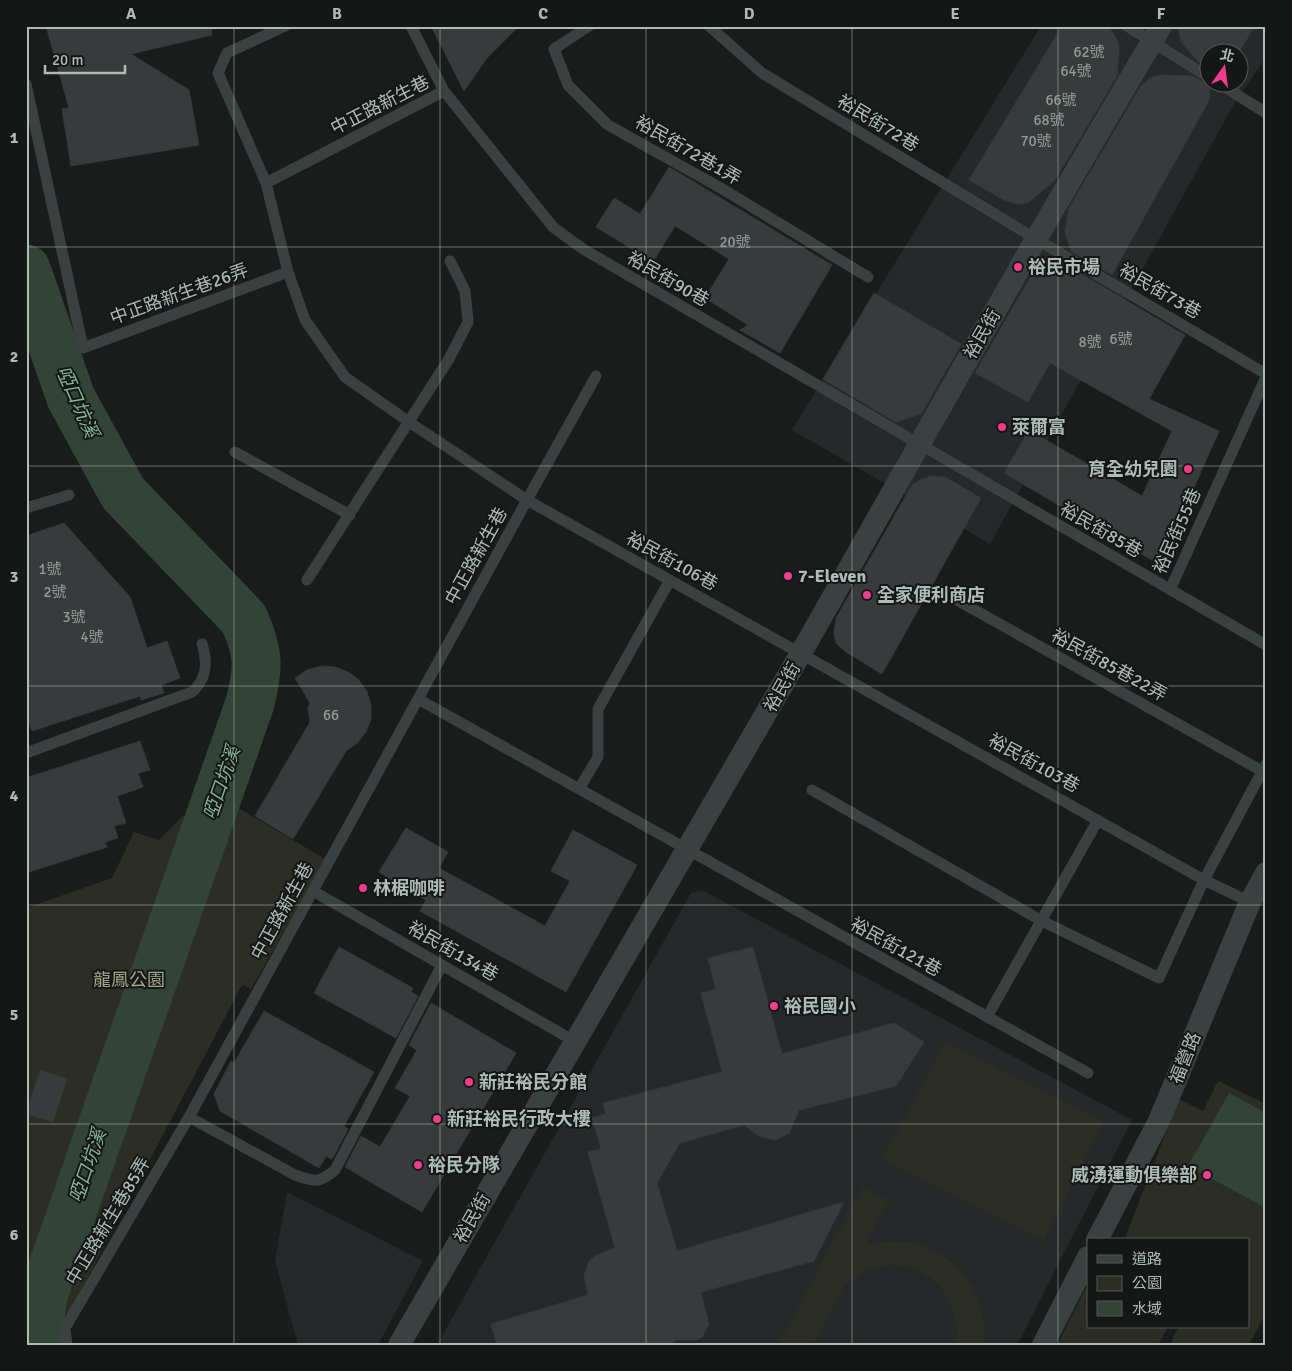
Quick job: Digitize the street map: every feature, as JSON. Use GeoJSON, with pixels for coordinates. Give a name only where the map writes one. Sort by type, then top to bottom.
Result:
{"type":"FeatureCollection","features":[{"type":"Feature","properties":{"kind":"street","name":"裕民街"},"geometry":{"type":"LineString","coordinates":[[399,1345],[574,1041],[687,851],[1036,239],[1156,34]]}},
{"type":"Feature","properties":{"kind":"street","name":"福營路"},"geometry":{"type":"LineString","coordinates":[[1098,1238],[1159,1121],[1250,902],[1266,874]]}},
{"type":"Feature","properties":{"kind":"street"},"geometry":{"type":"LineString","coordinates":[[1043,1345],[1087,1259]]}},
{"type":"Feature","properties":{"kind":"lane","name":"中正路新生巷"},"geometry":{"type":"LineString","coordinates":[[189,1117],[527,500],[409,422],[345,376],[304,320],[288,272],[266,183],[218,73],[227,53],[285,26]]}},
{"type":"Feature","properties":{"kind":"lane","name":"中正路新生巷"},"geometry":{"type":"LineString","coordinates":[[266,183],[444,91],[411,26]]}},
{"type":"Feature","properties":{"kind":"lane","name":"裕民街72巷1弄"},"geometry":{"type":"LineString","coordinates":[[589,26],[554,49],[568,85],[608,125],[719,187],[868,277]]}},
{"type":"Feature","properties":{"kind":"lane","name":"裕民街72巷"},"geometry":{"type":"LineString","coordinates":[[709,26],[762,73],[1036,239]]}},
{"type":"Feature","properties":{"kind":"lane"},"geometry":{"type":"LineString","coordinates":[[1128,26],[1156,34],[1200,70]]}},
{"type":"Feature","properties":{"kind":"lane","name":"中正路新生巷26弄"},"geometry":{"type":"LineString","coordinates":[[26,84],[83,348],[288,272]]}},
{"type":"Feature","properties":{"kind":"lane","name":"裕民街90巷"},"geometry":{"type":"LineString","coordinates":[[444,91],[553,227],[583,249],[919,444]]}},
{"type":"Feature","properties":{"kind":"lane"},"geometry":{"type":"LineString","coordinates":[[1233,92],[1266,113]]}},
{"type":"Feature","properties":{"kind":"lane","name":"裕民街73巷"},"geometry":{"type":"LineString","coordinates":[[1036,239],[1266,375]]}},
{"type":"Feature","properties":{"kind":"lane"},"geometry":{"type":"LineString","coordinates":[[307,580],[449,359],[468,322],[465,291],[450,261]]}},
{"type":"Feature","properties":{"kind":"lane","name":"裕民街55巷"},"geometry":{"type":"LineString","coordinates":[[1170,590],[1266,375]]}},
{"type":"Feature","properties":{"kind":"lane"},"geometry":{"type":"LineString","coordinates":[[527,500],[596,376]]}},
{"type":"Feature","properties":{"kind":"lane","name":"裕民街85巷"},"geometry":{"type":"LineString","coordinates":[[919,444],[1266,645]]}},
{"type":"Feature","properties":{"kind":"lane"},"geometry":{"type":"LineString","coordinates":[[235,452],[350,515]]}},
{"type":"Feature","properties":{"kind":"lane"},"geometry":{"type":"LineString","coordinates":[[26,508],[69,495]]}},
{"type":"Feature","properties":{"kind":"lane","name":"裕民街106巷"},"geometry":{"type":"LineString","coordinates":[[527,500],[801,653]]}},
{"type":"Feature","properties":{"kind":"lane"},"geometry":{"type":"LineString","coordinates":[[418,699],[579,789],[598,757],[598,709],[670,580]]}},
{"type":"Feature","properties":{"kind":"lane","name":"裕民街85巷22弄"},"geometry":{"type":"LineString","coordinates":[[938,590],[1264,768],[1204,880],[1159,978],[1042,921]]}},
{"type":"Feature","properties":{"kind":"lane"},"geometry":{"type":"LineString","coordinates":[[26,753],[192,692],[200,685],[206,666],[202,644]]}},
{"type":"Feature","properties":{"kind":"lane","name":"裕民街103巷"},"geometry":{"type":"LineString","coordinates":[[801,653],[1204,880],[1250,902]]}},
{"type":"Feature","properties":{"kind":"lane","name":"裕民街121巷"},"geometry":{"type":"LineString","coordinates":[[579,789],[687,851],[1088,1073]]}},
{"type":"Feature","properties":{"kind":"lane"},"geometry":{"type":"LineString","coordinates":[[812,790],[1042,921]]}},
{"type":"Feature","properties":{"kind":"lane"},"geometry":{"type":"LineString","coordinates":[[987,1017],[1098,820]]}},
{"type":"Feature","properties":{"kind":"lane","name":"裕民街134巷"},"geometry":{"type":"LineString","coordinates":[[313,891],[574,1041]]}},
{"type":"Feature","properties":{"kind":"lane"},"geometry":{"type":"LineString","coordinates":[[189,1117],[295,1175],[312,1181],[325,1178],[336,1170],[442,965]]}},
{"type":"Feature","properties":{"kind":"lane","name":"中正路新生巷85弄"},"geometry":{"type":"LineString","coordinates":[[67,1345],[65,1328],[189,1117]]}},
{"type":"Feature","properties":{"kind":"shaded area","name":"裕民市場"},"geometry":{"type":"Polygon","coordinates":[[[1041,26],[1266,26],[1266,57],[1250,80],[1250,42],[1200,42],[1200,92],[1242,92],[990,544],[792,430],[1041,26]]]}},
{"type":"Feature","properties":{"kind":"shaded area","name":"裕民國小"},"geometry":{"type":"Polygon","coordinates":[[[702,890],[1132,1120],[1017,1345],[437,1345],[691,893],[702,890]]]}},
{"type":"Feature","properties":{"kind":"shaded area"},"geometry":{"type":"Polygon","coordinates":[[[287,1192],[423,1261],[378,1345],[298,1345],[275,1261],[287,1192]]]}},
{"type":"Feature","properties":{"kind":"green space","name":"龍鳳公園"},"geometry":{"type":"Polygon","coordinates":[[[225,800],[325,859],[251,989],[242,985],[61,1328],[54,1307],[96,1190],[67,1181],[26,1303],[26,908],[112,878],[134,832],[159,840],[182,817],[225,800]]]}},
{"type":"Feature","properties":{"kind":"green space"},"geometry":{"type":"Polygon","coordinates":[[[946,1042],[1104,1122],[1044,1241],[882,1159],[946,1042]]]}},
{"type":"Feature","properties":{"kind":"green space","name":"威湧運動俱樂部"},"geometry":{"type":"Polygon","coordinates":[[[1218,1081],[1266,1104],[1266,1312],[1249,1345],[1170,1345],[1178,1328],[1250,1328],[1250,1238],[1125,1238],[1179,1099],[1203,1111],[1218,1081]]]}},
{"type":"Feature","properties":{"kind":"green space"},"geometry":{"type":"Polygon","coordinates":[[[863,1187],[889,1201],[865,1245],[885,1241],[912,1243],[948,1259],[962,1272],[973,1288],[980,1306],[984,1325],[983,1345],[956,1345],[956,1322],[950,1303],[939,1286],[925,1274],[907,1267],[888,1265],[868,1270],[849,1282],[835,1302],[813,1345],[778,1345],[863,1187]]]}},
{"type":"Feature","properties":{"kind":"green space"},"geometry":{"type":"Polygon","coordinates":[[[1085,1289],[1087,1290],[1087,1328],[1167,1329],[1158,1345],[1057,1345],[1085,1289]]]}},
{"type":"Feature","properties":{"kind":"water"},"geometry":{"type":"Polygon","coordinates":[[[1229,1093],[1266,1113],[1266,1208],[1188,1166],[1229,1093]]]}},
{"type":"Feature","properties":{"kind":"building"},"geometry":{"type":"Polygon","coordinates":[[[46,26],[211,26],[212,35],[131,54],[189,90],[199,145],[71,166],[62,109],[69,108],[46,26]]]}},
{"type":"Feature","properties":{"kind":"building"},"geometry":{"type":"Polygon","coordinates":[[[431,26],[519,26],[487,58],[464,91],[431,26]]]}},
{"type":"Feature","properties":{"kind":"building"},"geometry":{"type":"Polygon","coordinates":[[[1062,26],[1108,26],[1117,39],[1119,49],[1117,76],[1055,180],[1029,202],[1019,204],[1006,201],[969,180],[1062,26]]]}},
{"type":"Feature","properties":{"kind":"building"},"geometry":{"type":"Polygon","coordinates":[[[1178,26],[1255,26],[1245,42],[1200,42],[1200,63],[1181,42],[1178,26]]]}},
{"type":"Feature","properties":{"kind":"building"},"geometry":{"type":"Polygon","coordinates":[[[1162,75],[1192,76],[1200,80],[1200,92],[1210,92],[1210,99],[1112,275],[1071,251],[1065,232],[1069,208],[1141,86],[1152,77],[1162,75]]]}},
{"type":"Feature","properties":{"kind":"building"},"geometry":{"type":"Polygon","coordinates":[[[669,167],[832,265],[780,353],[740,330],[748,325],[705,298],[729,259],[675,226],[653,262],[596,227],[614,198],[640,214],[669,167]]]}},
{"type":"Feature","properties":{"kind":"building"},"geometry":{"type":"Polygon","coordinates":[[[1059,261],[1185,335],[1149,399],[1219,431],[1180,519],[1155,562],[1004,473],[1029,430],[1142,496],[1172,431],[1050,363],[1028,402],[975,373],[1033,273],[1043,266],[1059,261]]]}},
{"type":"Feature","properties":{"kind":"building"},"geometry":{"type":"Polygon","coordinates":[[[874,293],[961,344],[921,414],[896,422],[823,379],[874,293]]]}},
{"type":"Feature","properties":{"kind":"building"},"geometry":{"type":"Polygon","coordinates":[[[932,476],[945,477],[981,498],[882,674],[846,652],[836,643],[834,633],[836,618],[912,485],[932,476]]]}},
{"type":"Feature","properties":{"kind":"building"},"geometry":{"type":"Polygon","coordinates":[[[64,523],[130,597],[147,648],[167,641],[180,678],[161,685],[164,693],[141,700],[140,696],[32,731],[26,713],[26,536],[64,523]]]}},
{"type":"Feature","properties":{"kind":"building"},"geometry":{"type":"Polygon","coordinates":[[[321,666],[335,667],[348,672],[359,680],[367,692],[371,705],[371,719],[366,732],[357,743],[346,751],[293,839],[255,816],[310,722],[308,709],[310,703],[295,678],[307,670],[321,666]]]}},
{"type":"Feature","properties":{"kind":"building"},"geometry":{"type":"Polygon","coordinates":[[[140,741],[150,770],[138,773],[143,787],[117,796],[126,823],[114,826],[118,838],[105,842],[107,847],[26,873],[26,778],[140,741]]]}},
{"type":"Feature","properties":{"kind":"building"},"geometry":{"type":"Polygon","coordinates":[[[406,828],[448,852],[439,868],[545,926],[570,881],[551,871],[573,830],[637,865],[566,992],[420,911],[426,900],[379,872],[406,828]]]}},
{"type":"Feature","properties":{"kind":"building"},"geometry":{"type":"Polygon","coordinates":[[[339,947],[413,988],[411,992],[418,996],[396,1038],[314,993],[339,947]]]}},
{"type":"Feature","properties":{"kind":"building"},"geometry":{"type":"Polygon","coordinates":[[[753,947],[782,1054],[894,1023],[924,1042],[896,1086],[799,1110],[789,1133],[776,1140],[760,1137],[744,1125],[680,1143],[657,1183],[677,1251],[844,1202],[814,1261],[701,1292],[709,1325],[702,1337],[696,1340],[676,1340],[673,1345],[497,1345],[491,1324],[588,1295],[584,1275],[589,1261],[595,1256],[615,1248],[588,1152],[601,1149],[592,1118],[606,1114],[603,1103],[722,1072],[701,993],[716,989],[708,958],[753,947]]]}},
{"type":"Feature","properties":{"kind":"building","name":"新莊裕民行政大樓"},"geometry":{"type":"Polygon","coordinates":[[[431,1003],[516,1053],[422,1212],[345,1167],[361,1136],[380,1147],[410,1096],[395,1088],[417,1050],[409,1045],[431,1003]]]}},
{"type":"Feature","properties":{"kind":"building"},"geometry":{"type":"Polygon","coordinates":[[[264,1011],[374,1072],[344,1126],[348,1129],[332,1159],[326,1156],[319,1168],[220,1111],[214,1094],[231,1061],[234,1063],[264,1011]]]}},
{"type":"Feature","properties":{"kind":"building"},"geometry":{"type":"Polygon","coordinates":[[[40,1070],[67,1079],[53,1122],[26,1114],[40,1070]]]}},
{"type":"Feature","properties":{"kind":"waterway","name":"啞口坑溪"},"geometry":{"type":"LineString","coordinates":[[26,269],[71,398],[123,493],[244,619],[253,641],[256,660],[255,679],[250,703],[43,1295],[38,1332],[40,1345]]}},
{"type":"Feature","properties":{"kind":"place","name":"裕民市場"},"geometry":{"type":"Point","coordinates":[1018,267]}},
{"type":"Feature","properties":{"kind":"place","name":"萊爾富"},"geometry":{"type":"Point","coordinates":[1002,427]}},
{"type":"Feature","properties":{"kind":"place","name":"育全幼兒園"},"geometry":{"type":"Point","coordinates":[1188,469]}},
{"type":"Feature","properties":{"kind":"place","name":"7-Eleven"},"geometry":{"type":"Point","coordinates":[788,576]}},
{"type":"Feature","properties":{"kind":"place","name":"全家便利商店"},"geometry":{"type":"Point","coordinates":[867,595]}},
{"type":"Feature","properties":{"kind":"place","name":"林椐咖啡"},"geometry":{"type":"Point","coordinates":[363,888]}},
{"type":"Feature","properties":{"kind":"place","name":"裕民國小"},"geometry":{"type":"Point","coordinates":[774,1006]}},
{"type":"Feature","properties":{"kind":"place","name":"新莊裕民分館"},"geometry":{"type":"Point","coordinates":[469,1082]}},
{"type":"Feature","properties":{"kind":"place","name":"新莊裕民行政大樓"},"geometry":{"type":"Point","coordinates":[437,1119]}},
{"type":"Feature","properties":{"kind":"place","name":"裕民分隊"},"geometry":{"type":"Point","coordinates":[418,1165]}},
{"type":"Feature","properties":{"kind":"place","name":"威湧運動俱樂部"},"geometry":{"type":"Point","coordinates":[1207,1175]}}]}
